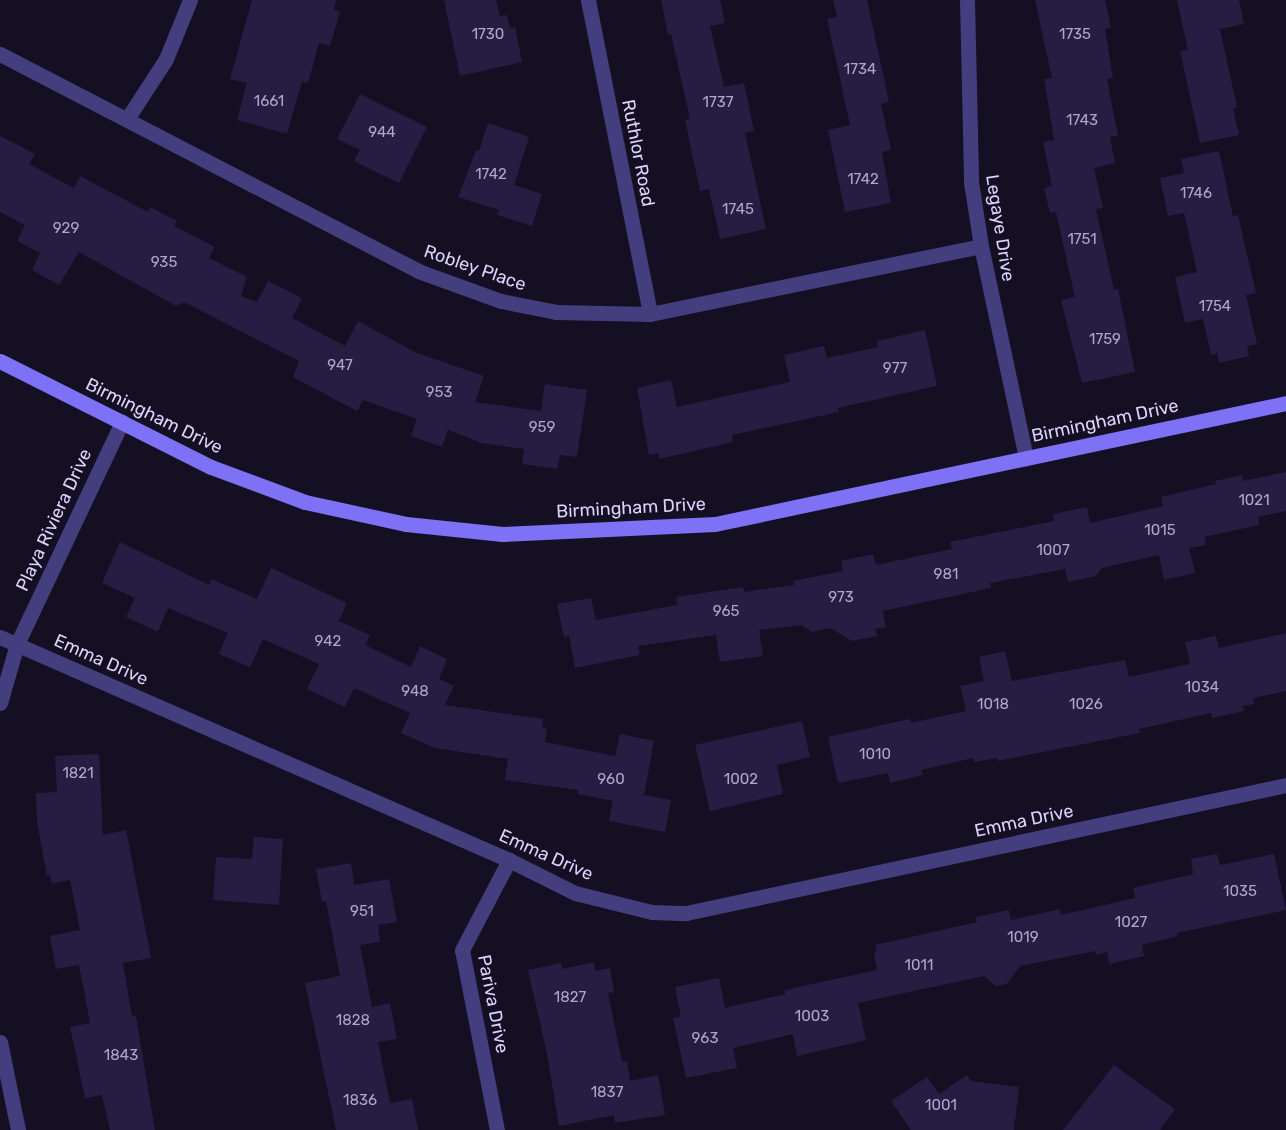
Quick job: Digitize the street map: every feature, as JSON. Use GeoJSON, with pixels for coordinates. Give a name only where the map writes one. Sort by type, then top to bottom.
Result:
{"type":"FeatureCollection","features":[{"type":"Feature","properties":{"kind":"main road","name":"Birmingham Drive"},"geometry":{"type":"LineString","coordinates":[[0,361],[211,467],[305,502],[406,524],[502,534],[715,524],[1286,403]]}},
{"type":"Feature","properties":{"kind":"street"},"geometry":{"type":"LineString","coordinates":[[127,119],[166,59],[189,0]]}},
{"type":"Feature","properties":{"kind":"street","name":"Ruthlor Road"},"geometry":{"type":"LineString","coordinates":[[588,0],[650,314]]}},
{"type":"Feature","properties":{"kind":"street","name":"Legaye Drive"},"geometry":{"type":"LineString","coordinates":[[967,0],[971,182],[981,246],[1026,458]]}},
{"type":"Feature","properties":{"kind":"street","name":"Robley Place"},"geometry":{"type":"LineString","coordinates":[[0,54],[418,271],[501,301],[555,312],[650,314],[981,246]]}},
{"type":"Feature","properties":{"kind":"street","name":"Playa Riviera Drive"},"geometry":{"type":"LineString","coordinates":[[0,703],[17,644],[122,422]]}},
{"type":"Feature","properties":{"kind":"street","name":"Emma Drive"},"geometry":{"type":"LineString","coordinates":[[0,637],[509,860],[575,893],[652,912],[686,913],[1286,785]]}},
{"type":"Feature","properties":{"kind":"street","name":"Pariva Drive"},"geometry":{"type":"LineString","coordinates":[[497,1130],[462,950],[509,860]]}},
{"type":"Feature","properties":{"kind":"street"},"geometry":{"type":"LineString","coordinates":[[0,1042],[18,1130]]}},
{"type":"Feature","properties":{"kind":"building"},"geometry":{"type":"Polygon","coordinates":[[[252,0],[336,0],[334,10],[340,12],[330,46],[319,43],[308,83],[302,81],[287,134],[237,120],[247,83],[230,79],[252,0]]]}},
{"type":"Feature","properties":{"kind":"building"},"geometry":{"type":"Polygon","coordinates":[[[444,0],[496,0],[500,16],[507,15],[510,28],[515,27],[522,62],[460,76],[444,0]]]}},
{"type":"Feature","properties":{"kind":"building"},"geometry":{"type":"Polygon","coordinates":[[[661,0],[720,0],[725,23],[710,26],[724,87],[744,83],[754,131],[745,133],[766,229],[720,239],[709,189],[700,191],[685,120],[690,119],[661,0]]]}},
{"type":"Feature","properties":{"kind":"building"},"geometry":{"type":"Polygon","coordinates":[[[833,0],[867,0],[889,102],[881,104],[891,150],[882,152],[891,203],[845,212],[828,130],[850,125],[827,19],[837,17],[833,0]]]}},
{"type":"Feature","properties":{"kind":"building"},"geometry":{"type":"Polygon","coordinates":[[[1035,0],[1105,0],[1111,28],[1105,29],[1113,78],[1107,79],[1118,136],[1110,137],[1115,163],[1094,168],[1103,208],[1096,209],[1114,290],[1118,289],[1135,372],[1082,383],[1061,300],[1075,297],[1056,212],[1050,213],[1044,188],[1052,186],[1043,142],[1054,140],[1044,79],[1052,78],[1035,0]]]}},
{"type":"Feature","properties":{"kind":"building"},"geometry":{"type":"Polygon","coordinates":[[[1177,0],[1239,0],[1244,24],[1220,29],[1237,107],[1233,108],[1239,135],[1200,143],[1180,51],[1188,50],[1177,0]]]}},
{"type":"Feature","properties":{"kind":"building"},"geometry":{"type":"Polygon","coordinates":[[[360,94],[427,127],[399,183],[354,161],[360,150],[337,139],[360,94]]]}},
{"type":"Feature","properties":{"kind":"building"},"geometry":{"type":"Polygon","coordinates":[[[488,123],[529,137],[514,185],[542,194],[532,226],[497,215],[499,210],[458,197],[476,150],[479,151],[488,123]]]}},
{"type":"Feature","properties":{"kind":"building"},"geometry":{"type":"Polygon","coordinates":[[[0,136],[35,154],[29,164],[74,188],[80,176],[148,212],[150,207],[177,221],[174,226],[215,247],[209,258],[247,277],[241,296],[257,302],[268,281],[302,298],[292,318],[345,346],[358,321],[417,353],[484,376],[475,402],[541,411],[545,384],[587,390],[577,457],[560,455],[557,469],[522,464],[524,449],[482,443],[448,430],[442,447],[411,436],[417,419],[363,400],[357,411],[293,377],[299,361],[184,302],[176,306],[79,252],[59,285],[32,270],[40,253],[17,241],[25,225],[0,212],[0,136]]]}},
{"type":"Feature","properties":{"kind":"building"},"geometry":{"type":"Polygon","coordinates":[[[1219,151],[1233,216],[1238,215],[1256,293],[1246,295],[1257,344],[1247,346],[1249,356],[1219,363],[1217,353],[1211,355],[1203,319],[1185,323],[1175,277],[1197,272],[1184,213],[1168,216],[1160,178],[1184,173],[1181,159],[1219,151]]]}},
{"type":"Feature","properties":{"kind":"building"},"geometry":{"type":"Polygon","coordinates":[[[925,330],[937,386],[838,408],[839,412],[732,435],[733,442],[659,459],[658,453],[649,455],[637,388],[671,380],[677,407],[790,382],[784,355],[824,346],[827,358],[878,347],[877,341],[925,330]]]}},
{"type":"Feature","properties":{"kind":"building"},"geometry":{"type":"Polygon","coordinates":[[[1286,472],[1286,511],[1258,517],[1259,525],[1204,537],[1206,545],[1189,548],[1195,573],[1164,580],[1159,555],[1102,568],[1096,576],[1068,582],[1065,569],[990,583],[991,588],[883,611],[886,627],[875,629],[877,636],[852,641],[830,628],[812,632],[801,625],[759,630],[763,656],[720,662],[716,635],[638,646],[640,655],[575,668],[569,636],[564,637],[557,604],[591,598],[596,620],[677,605],[676,597],[743,587],[744,592],[794,585],[793,581],[843,571],[841,561],[873,554],[876,565],[952,549],[950,542],[1054,521],[1053,514],[1087,507],[1090,523],[1163,506],[1161,497],[1216,484],[1215,481],[1242,475],[1243,481],[1286,472]]]}},
{"type":"Feature","properties":{"kind":"building"},"geometry":{"type":"Polygon","coordinates":[[[120,542],[209,585],[211,579],[257,599],[271,568],[347,603],[339,621],[370,635],[365,645],[411,667],[420,646],[447,659],[439,679],[454,686],[445,705],[543,719],[542,728],[547,729],[545,742],[615,756],[620,734],[654,741],[644,795],[671,800],[665,832],[609,821],[613,801],[578,794],[578,790],[505,780],[508,759],[435,748],[401,733],[410,713],[354,688],[345,707],[307,689],[319,664],[263,639],[250,667],[219,654],[228,633],[168,608],[158,632],[126,617],[135,598],[102,583],[120,542]]]}},
{"type":"Feature","properties":{"kind":"building"},"geometry":{"type":"Polygon","coordinates":[[[1286,633],[1286,691],[1253,698],[1254,704],[1243,706],[1244,711],[1212,718],[1211,713],[1139,729],[1140,733],[997,761],[997,758],[974,762],[973,758],[921,770],[923,775],[890,783],[888,773],[838,783],[828,737],[910,719],[911,723],[966,711],[960,686],[984,681],[979,657],[1005,651],[1012,681],[1125,660],[1129,677],[1190,664],[1185,642],[1216,636],[1219,648],[1286,633]]]}},
{"type":"Feature","properties":{"kind":"building"},"geometry":{"type":"Polygon","coordinates":[[[802,721],[810,757],[777,765],[783,794],[710,811],[695,745],[802,721]]]}},
{"type":"Feature","properties":{"kind":"building"},"geometry":{"type":"Polygon","coordinates":[[[99,754],[103,835],[126,830],[151,958],[123,963],[132,1016],[136,1016],[155,1130],[110,1130],[102,1095],[85,1098],[70,1027],[90,1023],[79,965],[56,969],[50,936],[80,930],[70,880],[52,884],[50,875],[47,876],[37,822],[36,793],[57,792],[55,756],[99,754]]]}},
{"type":"Feature","properties":{"kind":"building"},"geometry":{"type":"Polygon","coordinates":[[[254,837],[283,839],[279,905],[213,900],[216,857],[252,859],[254,837]]]}},
{"type":"Feature","properties":{"kind":"building"},"geometry":{"type":"Polygon","coordinates":[[[1217,854],[1220,865],[1274,854],[1286,910],[1177,933],[1177,936],[1142,945],[1144,956],[1109,964],[1107,952],[1096,955],[1095,951],[1020,966],[1007,984],[996,986],[984,976],[858,1003],[866,1040],[797,1056],[793,1034],[733,1048],[737,1068],[686,1078],[673,1018],[681,1017],[675,987],[719,978],[725,1008],[785,994],[785,990],[877,970],[875,945],[977,922],[976,917],[1009,910],[1011,920],[1060,909],[1061,915],[1135,898],[1133,888],[1193,874],[1191,859],[1217,854]]]}},
{"type":"Feature","properties":{"kind":"building"},"geometry":{"type":"Polygon","coordinates":[[[351,863],[354,885],[389,879],[397,922],[378,925],[380,942],[360,945],[372,1007],[390,1003],[397,1039],[378,1042],[390,1103],[412,1099],[418,1130],[336,1130],[305,983],[340,976],[326,901],[322,902],[316,869],[351,863]]]}},
{"type":"Feature","properties":{"kind":"building"},"geometry":{"type":"Polygon","coordinates":[[[594,962],[595,971],[610,968],[614,992],[608,993],[622,1062],[627,1061],[630,1081],[658,1075],[665,1115],[615,1123],[614,1115],[559,1126],[547,1054],[528,970],[561,963],[562,969],[594,962]]]}},
{"type":"Feature","properties":{"kind":"building"},"geometry":{"type":"Polygon","coordinates":[[[1114,1065],[1175,1109],[1160,1130],[1063,1130],[1114,1065]]]}},
{"type":"Feature","properties":{"kind":"building"},"geometry":{"type":"Polygon","coordinates":[[[967,1075],[971,1081],[1019,1087],[1014,1130],[911,1130],[891,1101],[927,1077],[939,1094],[967,1075]]]}}]}
